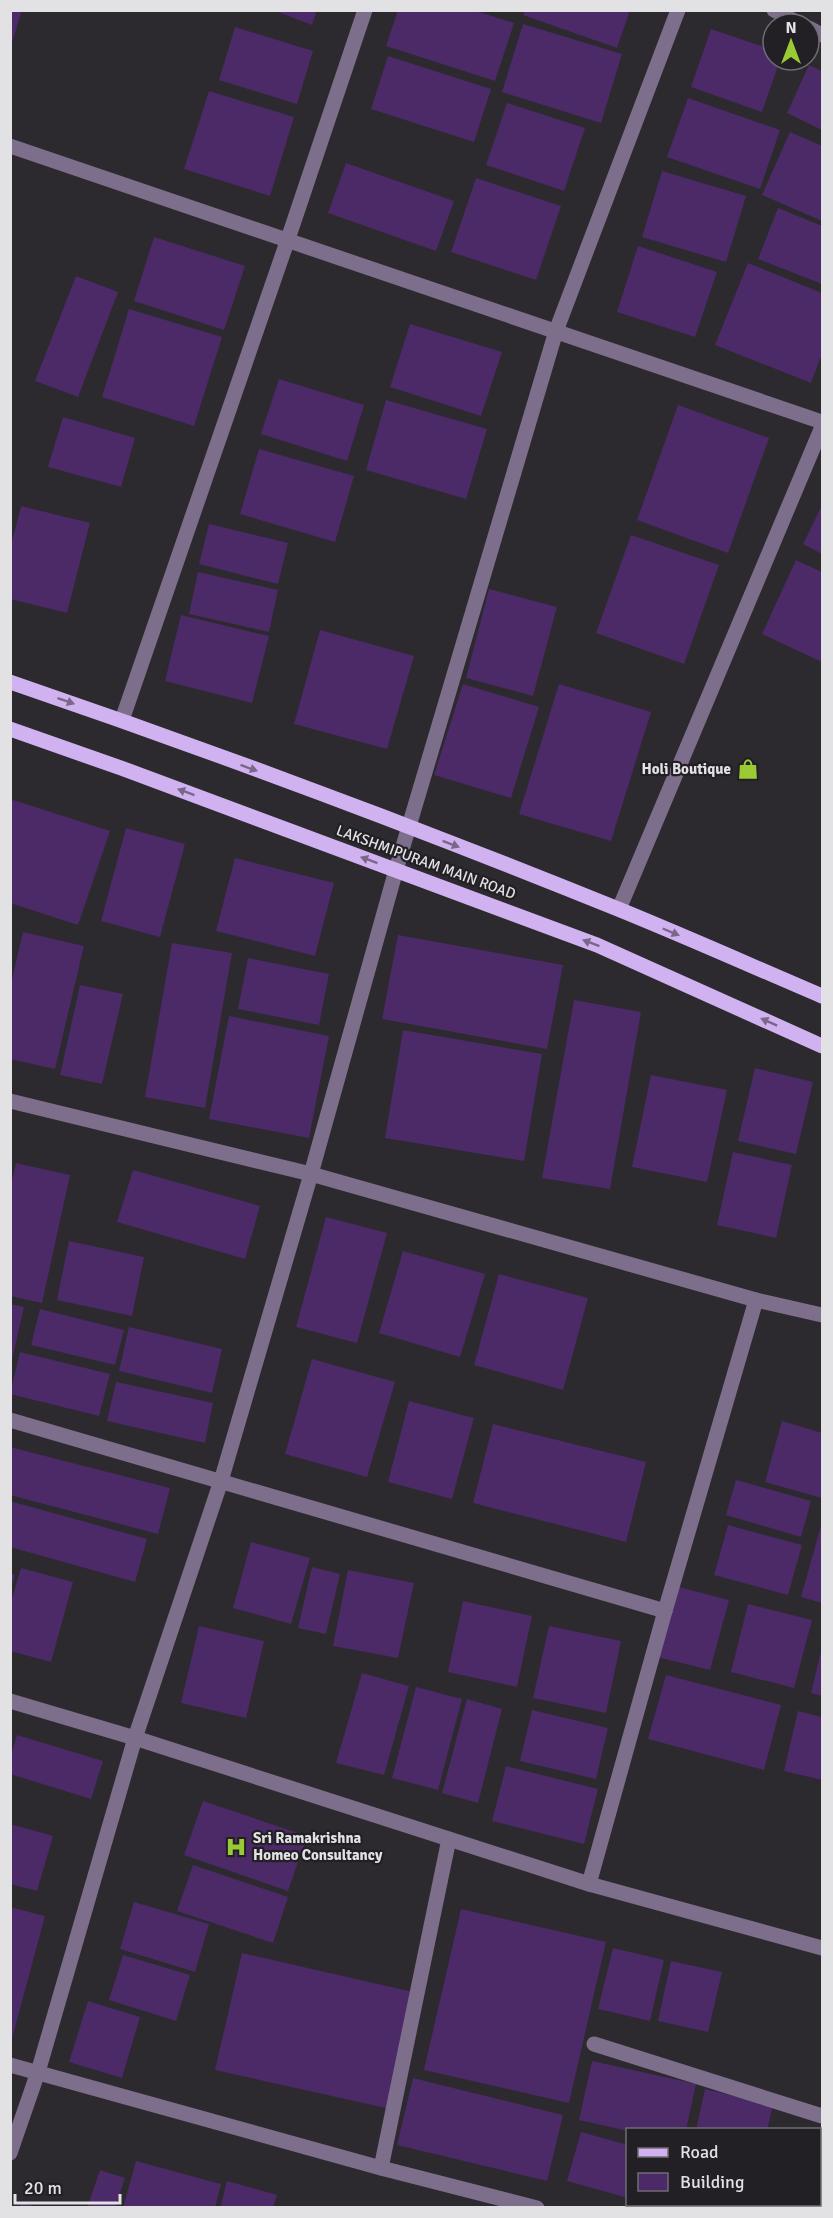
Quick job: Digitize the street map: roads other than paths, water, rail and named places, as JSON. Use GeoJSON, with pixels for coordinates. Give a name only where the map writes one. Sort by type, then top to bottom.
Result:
{"type":"FeatureCollection","features":[{"type":"Feature","properties":{"kind":"main road","name":"LAKSHMIPURAM MAIN ROAD"},"geometry":{"type":"LineString","coordinates":[[10,682],[122,720],[409,827],[619,909],[822,996]]}},
{"type":"Feature","properties":{"kind":"main road","name":"LAKSHMIPURAM MAIN ROAD"},"geometry":{"type":"LineString","coordinates":[[10,729],[122,768],[597,945],[822,1046]]}},
{"type":"Feature","properties":{"kind":"street"},"geometry":{"type":"LineString","coordinates":[[122,720],[365,10]]}},
{"type":"Feature","properties":{"kind":"street"},"geometry":{"type":"LineString","coordinates":[[10,2153],[38,2072],[135,1738],[221,1481],[311,1174],[396,870],[556,331],[678,10]]}},
{"type":"Feature","properties":{"kind":"street"},"geometry":{"type":"LineString","coordinates":[[10,146],[822,422]]}},
{"type":"Feature","properties":{"kind":"street"},"geometry":{"type":"LineString","coordinates":[[619,909],[822,427]]}},
{"type":"Feature","properties":{"kind":"street"},"geometry":{"type":"LineString","coordinates":[[10,1101],[311,1174],[756,1300],[822,1316]]}},
{"type":"Feature","properties":{"kind":"street"},"geometry":{"type":"LineString","coordinates":[[590,1884],[665,1611],[756,1300]]}},
{"type":"Feature","properties":{"kind":"street"},"geometry":{"type":"LineString","coordinates":[[10,1420],[665,1611]]}},
{"type":"Feature","properties":{"kind":"street"},"geometry":{"type":"LineString","coordinates":[[10,1701],[135,1738],[590,1884],[822,1948]]}},
{"type":"Feature","properties":{"kind":"street"},"geometry":{"type":"LineString","coordinates":[[381,2168],[449,1839]]}},
{"type":"Feature","properties":{"kind":"street"},"geometry":{"type":"LineString","coordinates":[[594,2044],[822,2116]]}},
{"type":"Feature","properties":{"kind":"street"},"geometry":{"type":"LineString","coordinates":[[10,2065],[381,2168],[537,2208]]}},
{"type":"Feature","properties":{"kind":"place","name":"Holi Boutique"},"geometry":{"type":"Point","coordinates":[748,769]}},
{"type":"Feature","properties":{"kind":"place","name":"Sri Ramakrishna Homeo Consultancy"},"geometry":{"type":"Point","coordinates":[236,1847]}}]}
